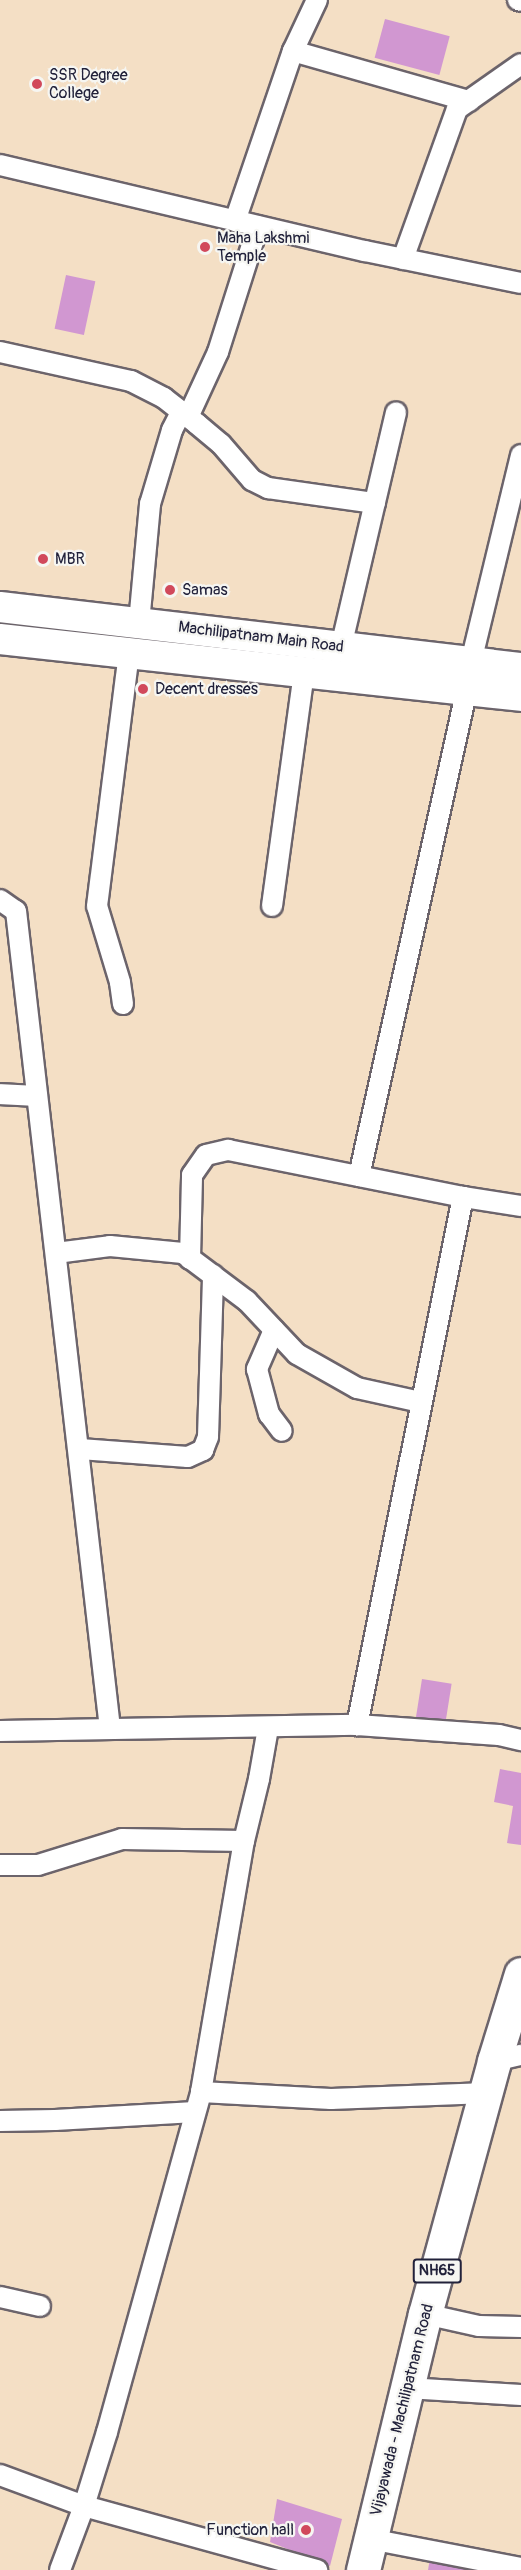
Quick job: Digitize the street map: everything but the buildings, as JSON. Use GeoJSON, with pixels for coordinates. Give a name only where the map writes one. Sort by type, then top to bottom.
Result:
{"type":"FeatureCollection","features":[{"type":"Feature","properties":{"kind":"highway","name":"Vijayawada - Machilipatnam Road"},"geometry":{"type":"LineString","coordinates":[[366,2555],[425,2314],[487,2093],[508,2058],[521,1974]]}},
{"type":"Feature","properties":{"kind":"main road","name":"Machilipatnam Main Road"},"geometry":{"type":"LineString","coordinates":[[0,607],[341,647],[469,676],[521,696]]}},
{"type":"Feature","properties":{"kind":"main road","name":"Machilipatnam Main Road"},"geometry":{"type":"LineString","coordinates":[[0,639],[304,673],[469,676],[521,668]]}},
{"type":"Feature","properties":{"kind":"street"},"geometry":{"type":"LineString","coordinates":[[235,221],[294,51],[317,0]]}},
{"type":"Feature","properties":{"kind":"street"},"geometry":{"type":"LineString","coordinates":[[294,51],[469,101]]}},
{"type":"Feature","properties":{"kind":"street"},"geometry":{"type":"LineString","coordinates":[[403,259],[457,109],[521,64]]}},
{"type":"Feature","properties":{"kind":"street"},"geometry":{"type":"LineString","coordinates":[[0,165],[235,221],[521,283]]}},
{"type":"Feature","properties":{"kind":"street"},"geometry":{"type":"LineString","coordinates":[[139,623],[150,504],[172,430],[185,414],[218,352],[258,226]]}},
{"type":"Feature","properties":{"kind":"street"},"geometry":{"type":"LineString","coordinates":[[0,352],[131,381],[164,398],[185,414],[221,444],[252,480],[268,488],[375,503]]}},
{"type":"Feature","properties":{"kind":"street"},"geometry":{"type":"LineString","coordinates":[[341,647],[396,412]]}},
{"type":"Feature","properties":{"kind":"street"},"geometry":{"type":"LineString","coordinates":[[358,1176],[469,676],[521,455]]}},
{"type":"Feature","properties":{"kind":"street"},"geometry":{"type":"LineString","coordinates":[[123,1004],[118,973],[97,906],[129,654]]}},
{"type":"Feature","properties":{"kind":"street"},"geometry":{"type":"LineString","coordinates":[[272,906],[304,673]]}},
{"type":"Feature","properties":{"kind":"street"},"geometry":{"type":"LineString","coordinates":[[0,900],[16,911],[80,1449],[110,1729]]}},
{"type":"Feature","properties":{"kind":"street"},"geometry":{"type":"LineString","coordinates":[[0,1094],[37,1096]]}},
{"type":"Feature","properties":{"kind":"street"},"geometry":{"type":"LineString","coordinates":[[190,1259],[192,1174],[206,1155],[228,1150],[463,1197],[521,1206]]}},
{"type":"Feature","properties":{"kind":"street"},"geometry":{"type":"LineString","coordinates":[[357,1725],[420,1402],[463,1197]]}},
{"type":"Feature","properties":{"kind":"street"},"geometry":{"type":"LineString","coordinates":[[56,1253],[110,1246],[183,1253],[247,1301],[297,1354],[357,1388],[420,1402]]}},
{"type":"Feature","properties":{"kind":"street"},"geometry":{"type":"LineString","coordinates":[[80,1449],[188,1456],[202,1450],[208,1437],[213,1275]]}},
{"type":"Feature","properties":{"kind":"street"},"geometry":{"type":"LineString","coordinates":[[274,1330],[257,1370],[269,1414],[282,1431]]}},
{"type":"Feature","properties":{"kind":"street"},"geometry":{"type":"LineString","coordinates":[[0,1731],[357,1725],[499,1734],[521,1740]]}},
{"type":"Feature","properties":{"kind":"street"},"geometry":{"type":"LineString","coordinates":[[60,2570],[84,2506],[201,2092],[244,1841],[268,1728]]}},
{"type":"Feature","properties":{"kind":"street"},"geometry":{"type":"LineString","coordinates":[[0,1864],[38,1865],[122,1839],[244,1841]]}},
{"type":"Feature","properties":{"kind":"street"},"geometry":{"type":"LineString","coordinates":[[201,2092],[331,2100],[487,2093]]}},
{"type":"Feature","properties":{"kind":"street"},"geometry":{"type":"LineString","coordinates":[[0,2121],[195,2112]]}},
{"type":"Feature","properties":{"kind":"street"},"geometry":{"type":"LineString","coordinates":[[0,2297],[40,2306]]}},
{"type":"Feature","properties":{"kind":"street"},"geometry":{"type":"LineString","coordinates":[[425,2314],[479,2326],[521,2327]]}},
{"type":"Feature","properties":{"kind":"street"},"geometry":{"type":"LineString","coordinates":[[407,2388],[521,2395]]}},
{"type":"Feature","properties":{"kind":"street"},"geometry":{"type":"LineString","coordinates":[[0,2475],[84,2506],[316,2570]]}},
{"type":"Feature","properties":{"kind":"street"},"geometry":{"type":"LineString","coordinates":[[366,2555],[521,2568]]}},
{"type":"Feature","properties":{"kind":"place","name":"SSR Degree College"},"geometry":{"type":"Point","coordinates":[37,84]}},
{"type":"Feature","properties":{"kind":"place","name":"Maha Lakshmi Temple"},"geometry":{"type":"Point","coordinates":[205,247]}},
{"type":"Feature","properties":{"kind":"place","name":"MBR"},"geometry":{"type":"Point","coordinates":[43,559]}},
{"type":"Feature","properties":{"kind":"place","name":"Samas"},"geometry":{"type":"Point","coordinates":[170,590]}},
{"type":"Feature","properties":{"kind":"place","name":"Decent dresses"},"geometry":{"type":"Point","coordinates":[143,689]}},
{"type":"Feature","properties":{"kind":"place","name":"Function hall"},"geometry":{"type":"Point","coordinates":[306,2530]}}]}
